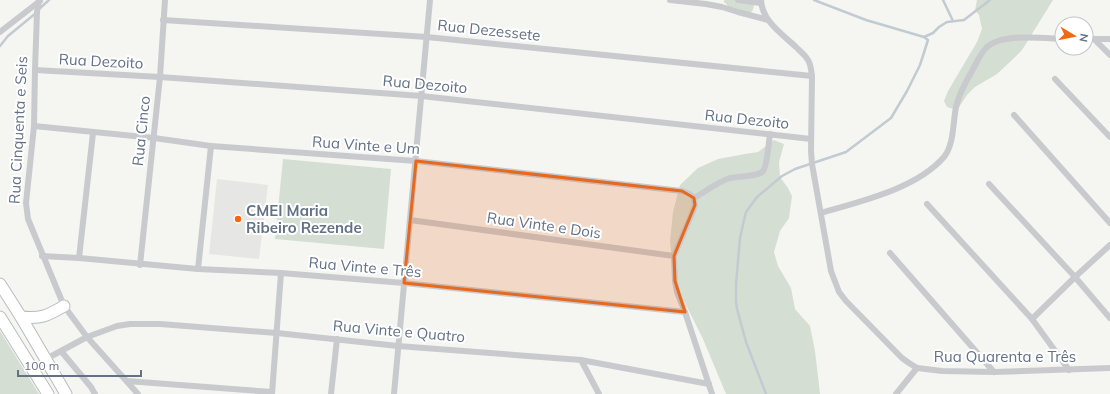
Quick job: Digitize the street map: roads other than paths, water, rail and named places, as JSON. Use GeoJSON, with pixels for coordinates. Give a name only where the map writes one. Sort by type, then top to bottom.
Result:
{"type":"FeatureCollection","features":[{"type":"Feature","properties":{"kind":"highway"},"geometry":{"type":"LineString","coordinates":[[0,284],[66,394]]}},
{"type":"Feature","properties":{"kind":"highway"},"geometry":{"type":"LineString","coordinates":[[21,317],[40,318],[49,315],[64,306]]}},
{"type":"Feature","properties":{"kind":"highway"},"geometry":{"type":"LineString","coordinates":[[0,316],[25,359],[48,394]]}},
{"type":"Feature","properties":{"kind":"highway"},"geometry":{"type":"LineString","coordinates":[[25,359],[46,359]]}},
{"type":"Feature","properties":{"kind":"street","name":"Rua Cinco"},"geometry":{"type":"LineString","coordinates":[[140,264],[160,77],[165,0]]}},
{"type":"Feature","properties":{"kind":"street"},"geometry":{"type":"LineString","coordinates":[[394,394],[430,0]]}},
{"type":"Feature","properties":{"kind":"street"},"geometry":{"type":"LineString","coordinates":[[670,0],[711,5],[768,20]]}},
{"type":"Feature","properties":{"kind":"street"},"geometry":{"type":"LineString","coordinates":[[738,0],[761,2],[768,20]]}},
{"type":"Feature","properties":{"kind":"street"},"geometry":{"type":"LineString","coordinates":[[0,32],[40,1]]}},
{"type":"Feature","properties":{"kind":"street","name":"Rua Cinquenta e Seis"},"geometry":{"type":"LineString","coordinates":[[40,1],[37,12],[34,126],[26,202],[28,219],[42,256],[64,306],[87,337],[138,394]]}},
{"type":"Feature","properties":{"kind":"street","name":"Rua Dezessete"},"geometry":{"type":"LineString","coordinates":[[163,20],[427,37],[812,76]]}},
{"type":"Feature","properties":{"kind":"street","name":"Rua Quarenta e Três"},"geometry":{"type":"LineString","coordinates":[[768,20],[803,54],[808,60],[811,68],[812,164],[831,271],[839,292],[902,358],[917,368],[942,371],[994,372],[1110,368]]}},
{"type":"Feature","properties":{"kind":"street"},"geometry":{"type":"LineString","coordinates":[[821,214],[891,191],[907,184],[926,173],[944,156],[949,145],[958,100],[962,89],[983,52],[990,44],[1004,39],[1054,39]]}},
{"type":"Feature","properties":{"kind":"street"},"geometry":{"type":"LineString","coordinates":[[1094,39],[1110,39]]}},
{"type":"Feature","properties":{"kind":"street"},"geometry":{"type":"LineString","coordinates":[[1094,39],[1110,55]]}},
{"type":"Feature","properties":{"kind":"street","name":"Rua Dezoito"},"geometry":{"type":"LineString","coordinates":[[35,70],[160,77],[421,96],[811,139]]}},
{"type":"Feature","properties":{"kind":"street"},"geometry":{"type":"LineString","coordinates":[[1055,79],[1110,136]]}},
{"type":"Feature","properties":{"kind":"street"},"geometry":{"type":"LineString","coordinates":[[1014,115],[1110,223]]}},
{"type":"Feature","properties":{"kind":"street","name":"Rua Vinte e Um"},"geometry":{"type":"LineString","coordinates":[[34,126],[154,138],[211,146],[416,162],[682,191],[690,194],[694,198]]}},
{"type":"Feature","properties":{"kind":"street"},"geometry":{"type":"LineString","coordinates":[[79,258],[93,133]]}},
{"type":"Feature","properties":{"kind":"street"},"geometry":{"type":"LineString","coordinates":[[712,394],[710,384],[678,292],[675,281],[674,256],[693,212],[695,205],[694,198],[724,180],[758,174],[763,171],[770,134]]}},
{"type":"Feature","properties":{"kind":"street"},"geometry":{"type":"LineString","coordinates":[[198,269],[211,146]]}},
{"type":"Feature","properties":{"kind":"street"},"geometry":{"type":"LineString","coordinates":[[989,184],[1075,277],[1110,318]]}},
{"type":"Feature","properties":{"kind":"street"},"geometry":{"type":"LineString","coordinates":[[927,204],[1032,319],[1069,370]]}},
{"type":"Feature","properties":{"kind":"street","name":"Rua Vinte e Dois"},"geometry":{"type":"LineString","coordinates":[[410,220],[674,256]]}},
{"type":"Feature","properties":{"kind":"street"},"geometry":{"type":"LineString","coordinates":[[1032,319],[1110,245]]}},
{"type":"Feature","properties":{"kind":"street"},"geometry":{"type":"LineString","coordinates":[[890,253],[994,372]]}},
{"type":"Feature","properties":{"kind":"street","name":"Rua Vinte e Três"},"geometry":{"type":"LineString","coordinates":[[42,256],[198,269],[282,273],[404,283],[685,312]]}},
{"type":"Feature","properties":{"kind":"street"},"geometry":{"type":"LineString","coordinates":[[127,381],[272,393],[282,273]]}},
{"type":"Feature","properties":{"kind":"street","name":"Rua Vinte e Quatro"},"geometry":{"type":"LineString","coordinates":[[46,359],[87,337],[117,326],[160,324],[277,333],[398,346],[581,360],[710,384]]}},
{"type":"Feature","properties":{"kind":"street"},"geometry":{"type":"LineString","coordinates":[[331,394],[337,339]]}},
{"type":"Feature","properties":{"kind":"street"},"geometry":{"type":"LineString","coordinates":[[61,351],[91,387],[95,394]]}},
{"type":"Feature","properties":{"kind":"street"},"geometry":{"type":"LineString","coordinates":[[581,360],[599,394]]}},
{"type":"Feature","properties":{"kind":"street"},"geometry":{"type":"LineString","coordinates":[[896,394],[917,368]]}},
{"type":"Feature","properties":{"kind":"waterway"},"geometry":{"type":"LineString","coordinates":[[39,9],[49,0]]}},
{"type":"Feature","properties":{"kind":"waterway"},"geometry":{"type":"LineString","coordinates":[[766,394],[746,342],[736,301],[740,238],[746,212],[757,197],[782,176],[795,169],[846,152],[891,118],[920,65],[928,40],[924,37],[866,20],[814,0]]}},
{"type":"Feature","properties":{"kind":"waterway"},"geometry":{"type":"LineString","coordinates":[[943,0],[953,21]]}},
{"type":"Feature","properties":{"kind":"waterway"},"geometry":{"type":"LineString","coordinates":[[924,37],[933,33],[947,22],[964,20],[990,0]]}},
{"type":"Feature","properties":{"kind":"waterway"},"geometry":{"type":"LineString","coordinates":[[0,46],[8,36],[36,13]]}},
{"type":"Feature","properties":{"kind":"place","name":"CMEI Maria Ribeiro Rezende"},"geometry":{"type":"Point","coordinates":[238,219]}}]}
